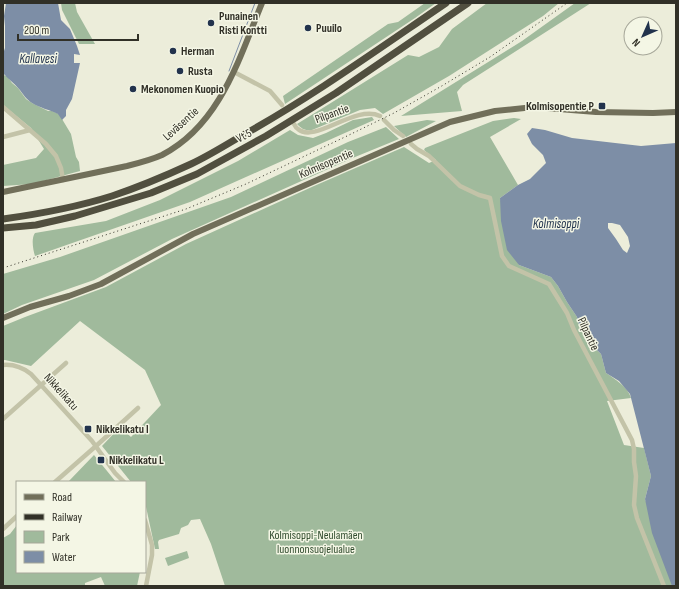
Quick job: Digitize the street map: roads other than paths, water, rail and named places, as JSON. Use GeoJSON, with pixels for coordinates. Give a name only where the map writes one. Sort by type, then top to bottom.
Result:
{"type":"FeatureCollection","features":[{"type":"Feature","properties":{"kind":"highway","name":"Vt 5"},"geometry":{"type":"LineString","coordinates":[[3,219],[34,215],[111,196],[147,183],[191,164],[260,126],[331,82],[446,3]]}},
{"type":"Feature","properties":{"kind":"highway","name":"Vt 5"},"geometry":{"type":"LineString","coordinates":[[3,228],[36,225],[75,216],[151,194],[197,174],[266,136],[336,93],[468,3]]}},
{"type":"Feature","properties":{"kind":"main road","name":"Leväsentie"},"geometry":{"type":"LineString","coordinates":[[3,192],[134,164],[160,156],[187,138],[205,120],[219,100],[234,72],[262,3]]}},
{"type":"Feature","properties":{"kind":"main road","name":"Kolmisopentie"},"geometry":{"type":"LineString","coordinates":[[3,318],[30,307],[69,296],[101,284],[193,234],[450,122],[495,111],[534,107],[596,112],[676,112]]}},
{"type":"Feature","properties":{"kind":"street"},"geometry":{"type":"LineString","coordinates":[[234,72],[270,91],[282,105]]}},
{"type":"Feature","properties":{"kind":"street"},"geometry":{"type":"LineString","coordinates":[[3,107],[46,144],[56,156],[61,168],[63,180]]}},
{"type":"Feature","properties":{"kind":"street","name":"Pilpantie"},"geometry":{"type":"LineString","coordinates":[[294,124],[298,129],[307,133],[319,131],[361,114],[376,114],[380,116]]}},
{"type":"Feature","properties":{"kind":"street"},"geometry":{"type":"LineString","coordinates":[[384,120],[394,130],[403,136]]}},
{"type":"Feature","properties":{"kind":"street"},"geometry":{"type":"LineString","coordinates":[[3,137],[30,130]]}},
{"type":"Feature","properties":{"kind":"street","name":"Pilpantie"},"geometry":{"type":"LineString","coordinates":[[411,144],[429,156],[460,186],[479,195],[490,198],[502,256],[509,266],[549,284],[567,313],[574,330],[632,440],[636,476],[634,505],[637,518],[664,586]]}},
{"type":"Feature","properties":{"kind":"street"},"geometry":{"type":"LineString","coordinates":[[3,419],[66,363]]}},
{"type":"Feature","properties":{"kind":"street","name":"Nikkelikatu"},"geometry":{"type":"LineString","coordinates":[[3,365],[10,364],[24,368],[31,374],[96,446],[123,481]]}},
{"type":"Feature","properties":{"kind":"street"},"geometry":{"type":"LineString","coordinates":[[56,481],[138,408]]}},
{"type":"Feature","properties":{"kind":"street"},"geometry":{"type":"LineString","coordinates":[[3,530],[16,517]]}},
{"type":"Feature","properties":{"kind":"street"},"geometry":{"type":"LineString","coordinates":[[146,524],[152,545],[152,555],[146,586]]}},
{"type":"Feature","properties":{"kind":"water","name":"Kallavesi"},"geometry":{"type":"Polygon","coordinates":[[[6,3],[58,3],[61,20],[70,29],[80,55],[74,54],[74,63],[80,63],[72,99],[66,110],[66,116],[62,120],[58,114],[30,101],[3,73],[3,54],[5,48],[4,16],[6,3]]]}},
{"type":"Feature","properties":{"kind":"water","name":"Kolmisoppi"},"geometry":{"type":"Polygon","coordinates":[[[532,128],[545,130],[572,138],[641,146],[676,143],[676,586],[672,586],[652,533],[645,499],[651,476],[630,394],[619,381],[606,373],[601,354],[589,342],[579,325],[577,317],[551,277],[519,265],[507,250],[501,221],[500,198],[518,185],[530,179],[546,163],[543,155],[532,144],[527,134],[532,128]],[[608,223],[608,228],[623,250],[627,253],[630,246],[628,237],[620,225],[608,223]]]}},
{"type":"Feature","properties":{"kind":"waterway"},"geometry":{"type":"LineString","coordinates":[[229,71],[255,3]]}},
{"type":"Feature","properties":{"kind":"railway"},"geometry":{"type":"LineString","coordinates":[[3,268],[186,209],[246,184],[394,113],[490,57],[567,3]]}},
{"type":"Feature","properties":{"kind":"place","name":"Punainen Risti Kontti"},"geometry":{"type":"Point","coordinates":[211,23]}},
{"type":"Feature","properties":{"kind":"place","name":"Puuilo"},"geometry":{"type":"Point","coordinates":[308,28]}},
{"type":"Feature","properties":{"kind":"place","name":"Herman"},"geometry":{"type":"Point","coordinates":[173,51]}},
{"type":"Feature","properties":{"kind":"place","name":"Rusta"},"geometry":{"type":"Point","coordinates":[180,71]}},
{"type":"Feature","properties":{"kind":"place","name":"Mekonomen Kuopio"},"geometry":{"type":"Point","coordinates":[133,89]}},
{"type":"Feature","properties":{"kind":"place","name":"Kolmisopentie P"},"geometry":{"type":"Point","coordinates":[602,106]}},
{"type":"Feature","properties":{"kind":"place","name":"Nikkelikatu I"},"geometry":{"type":"Point","coordinates":[88,429]}},
{"type":"Feature","properties":{"kind":"place","name":"Nikkelikatu L"},"geometry":{"type":"Point","coordinates":[101,460]}},
{"type":"Feature","properties":{"kind":"park label","name":"Kolmisoppi-Neulamäen luonnonsuojelualue"},"geometry":{"type":"Point","coordinates":[316,542]}}]}
